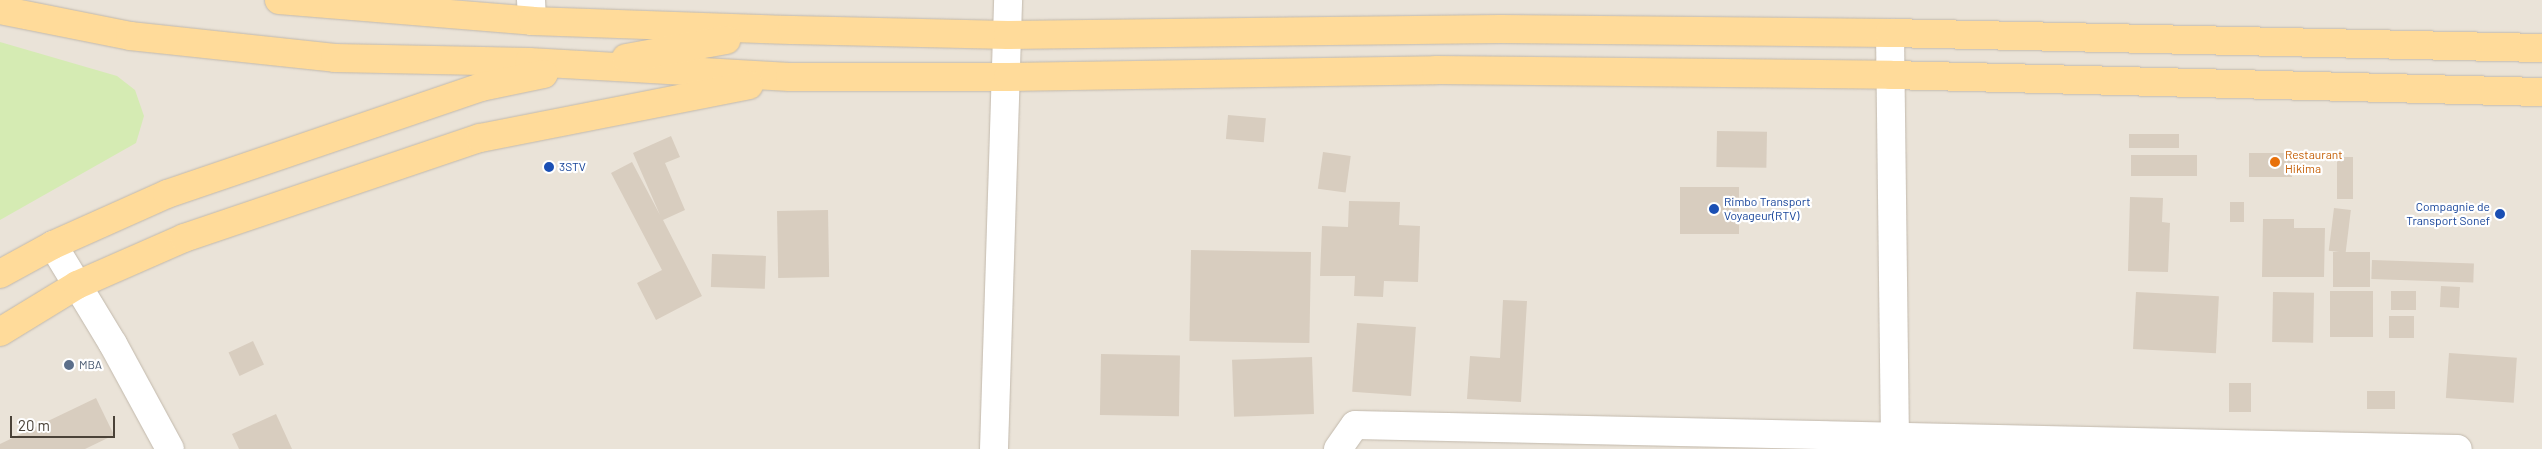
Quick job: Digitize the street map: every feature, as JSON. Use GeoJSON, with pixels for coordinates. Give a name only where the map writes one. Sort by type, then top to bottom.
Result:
{"type":"FeatureCollection","features":[{"type":"Feature","properties":{"kind":"main road"},"geometry":{"type":"LineString","coordinates":[[279,0],[531,10],[792,30],[1008,35],[1501,28],[1890,33],[2542,48]]}},
{"type":"Feature","properties":{"kind":"main road"},"geometry":{"type":"LineString","coordinates":[[0,10],[130,36],[335,58],[584,66],[790,77],[1008,77],[1498,71],[1891,75],[2542,92]]}},
{"type":"Feature","properties":{"kind":"main road"},"geometry":{"type":"LineString","coordinates":[[1498,71],[1501,28]]}},
{"type":"Feature","properties":{"kind":"main road"},"geometry":{"type":"LineString","coordinates":[[0,274],[53,245],[167,194],[481,86],[792,30]]}},
{"type":"Feature","properties":{"kind":"main road"},"geometry":{"type":"LineString","coordinates":[[0,332],[77,285],[184,238],[480,138],[790,77]]}},
{"type":"Feature","properties":{"kind":"street"},"geometry":{"type":"LineString","coordinates":[[994,449],[1008,77],[1008,0]]}},
{"type":"Feature","properties":{"kind":"street"},"geometry":{"type":"LineString","coordinates":[[1890,33],[1896,442]]}},
{"type":"Feature","properties":{"kind":"street"},"geometry":{"type":"LineString","coordinates":[[53,245],[170,449]]}},
{"type":"Feature","properties":{"kind":"street"},"geometry":{"type":"LineString","coordinates":[[1338,449],[1355,425],[1896,442],[2458,449]]}},
{"type":"Feature","properties":{"kind":"shaded area"},"geometry":{"type":"Polygon","coordinates":[[[0,0],[2542,0],[2542,449],[0,449],[0,0]]]}},
{"type":"Feature","properties":{"kind":"green space"},"geometry":{"type":"Polygon","coordinates":[[[0,42],[117,76],[135,90],[144,116],[136,143],[0,220],[0,42]]]}},
{"type":"Feature","properties":{"kind":"building"},"geometry":{"type":"Polygon","coordinates":[[[1228,115],[1266,118],[1264,142],[1226,139],[1228,115]]]}},
{"type":"Feature","properties":{"kind":"building"},"geometry":{"type":"Polygon","coordinates":[[[1717,131],[1767,132],[1766,168],[1716,167],[1717,131]]]}},
{"type":"Feature","properties":{"kind":"building"},"geometry":{"type":"Polygon","coordinates":[[[2129,134],[2179,134],[2179,148],[2129,148],[2129,134]]]}},
{"type":"Feature","properties":{"kind":"building"},"geometry":{"type":"Polygon","coordinates":[[[671,136],[680,157],[665,163],[685,210],[663,220],[702,296],[656,320],[637,283],[662,270],[611,173],[632,162],[660,215],[633,153],[671,136]]]}},
{"type":"Feature","properties":{"kind":"building"},"geometry":{"type":"Polygon","coordinates":[[[1323,152],[1351,156],[1346,193],[1318,189],[1323,152]]]}},
{"type":"Feature","properties":{"kind":"building"},"geometry":{"type":"Polygon","coordinates":[[[2249,153],[2292,153],[2292,177],[2249,177],[2249,153]]]}},
{"type":"Feature","properties":{"kind":"building"},"geometry":{"type":"Polygon","coordinates":[[[2131,155],[2197,155],[2197,176],[2131,176],[2131,155]]]}},
{"type":"Feature","properties":{"kind":"building"},"geometry":{"type":"Polygon","coordinates":[[[2337,157],[2353,157],[2353,199],[2337,199],[2337,157]]]}},
{"type":"Feature","properties":{"kind":"building"},"geometry":{"type":"Polygon","coordinates":[[[1680,187],[1739,187],[1739,234],[1680,234],[1680,187]]]}},
{"type":"Feature","properties":{"kind":"building"},"geometry":{"type":"Polygon","coordinates":[[[2130,197],[2163,198],[2162,222],[2170,223],[2168,272],[2128,271],[2130,197]]]}},
{"type":"Feature","properties":{"kind":"building"},"geometry":{"type":"Polygon","coordinates":[[[1349,201],[1400,202],[1399,225],[1420,226],[1418,282],[1384,281],[1383,297],[1354,296],[1355,276],[1320,276],[1322,226],[1348,227],[1349,201]]]}},
{"type":"Feature","properties":{"kind":"building"},"geometry":{"type":"Polygon","coordinates":[[[2230,202],[2244,202],[2244,222],[2230,222],[2230,202]]]}},
{"type":"Feature","properties":{"kind":"building"},"geometry":{"type":"Polygon","coordinates":[[[2334,208],[2351,210],[2346,253],[2329,251],[2334,208]]]}},
{"type":"Feature","properties":{"kind":"building"},"geometry":{"type":"Polygon","coordinates":[[[828,210],[829,277],[778,278],[777,211],[828,210]]]}},
{"type":"Feature","properties":{"kind":"building"},"geometry":{"type":"Polygon","coordinates":[[[2263,219],[2294,219],[2294,228],[2325,228],[2324,277],[2262,277],[2263,219]]]}},
{"type":"Feature","properties":{"kind":"building"},"geometry":{"type":"Polygon","coordinates":[[[1191,250],[1311,252],[1309,343],[1189,341],[1191,250]]]}},
{"type":"Feature","properties":{"kind":"building"},"geometry":{"type":"Polygon","coordinates":[[[2333,252],[2370,252],[2370,287],[2333,287],[2333,252]]]}},
{"type":"Feature","properties":{"kind":"building"},"geometry":{"type":"Polygon","coordinates":[[[712,254],[766,256],[765,289],[711,287],[712,254]]]}},
{"type":"Feature","properties":{"kind":"building"},"geometry":{"type":"Polygon","coordinates":[[[2372,260],[2474,264],[2473,283],[2371,279],[2372,260]]]}},
{"type":"Feature","properties":{"kind":"building"},"geometry":{"type":"Polygon","coordinates":[[[2441,286],[2460,287],[2459,308],[2440,307],[2441,286]]]}},
{"type":"Feature","properties":{"kind":"building"},"geometry":{"type":"Polygon","coordinates":[[[2330,291],[2373,291],[2373,337],[2330,337],[2330,291]]]}},
{"type":"Feature","properties":{"kind":"building"},"geometry":{"type":"Polygon","coordinates":[[[2391,291],[2416,291],[2416,310],[2391,310],[2391,291]]]}},
{"type":"Feature","properties":{"kind":"building"},"geometry":{"type":"Polygon","coordinates":[[[2136,292],[2219,296],[2216,353],[2133,349],[2136,292]]]}},
{"type":"Feature","properties":{"kind":"building"},"geometry":{"type":"Polygon","coordinates":[[[2273,292],[2314,293],[2313,343],[2272,342],[2273,292]]]}},
{"type":"Feature","properties":{"kind":"building"},"geometry":{"type":"Polygon","coordinates":[[[1503,300],[1527,301],[1521,402],[1467,399],[1470,356],[1500,358],[1503,300]]]}},
{"type":"Feature","properties":{"kind":"building"},"geometry":{"type":"Polygon","coordinates":[[[2389,316],[2414,316],[2414,338],[2389,338],[2389,316]]]}},
{"type":"Feature","properties":{"kind":"building"},"geometry":{"type":"Polygon","coordinates":[[[1357,323],[1416,327],[1411,396],[1352,392],[1357,323]]]}},
{"type":"Feature","properties":{"kind":"building"},"geometry":{"type":"Polygon","coordinates":[[[253,341],[264,365],[240,376],[229,352],[253,341]]]}},
{"type":"Feature","properties":{"kind":"building"},"geometry":{"type":"Polygon","coordinates":[[[2449,353],[2517,358],[2514,403],[2446,398],[2449,353]]]}},
{"type":"Feature","properties":{"kind":"building"},"geometry":{"type":"Polygon","coordinates":[[[1101,354],[1180,355],[1179,416],[1100,415],[1101,354]]]}},
{"type":"Feature","properties":{"kind":"building"},"geometry":{"type":"Polygon","coordinates":[[[1312,357],[1314,414],[1234,417],[1232,360],[1312,357]]]}},
{"type":"Feature","properties":{"kind":"building"},"geometry":{"type":"Polygon","coordinates":[[[2229,383],[2251,383],[2251,412],[2229,412],[2229,383]]]}},
{"type":"Feature","properties":{"kind":"building"},"geometry":{"type":"Polygon","coordinates":[[[2367,391],[2395,391],[2395,409],[2367,409],[2367,391]]]}},
{"type":"Feature","properties":{"kind":"building"},"geometry":{"type":"Polygon","coordinates":[[[96,398],[114,435],[85,449],[0,449],[0,444],[96,398]]]}},
{"type":"Feature","properties":{"kind":"building"},"geometry":{"type":"Polygon","coordinates":[[[276,414],[292,449],[239,449],[232,434],[276,414]]]}},
{"type":"Feature","properties":{"kind":"place","name":"Restaurant Hikima"},"geometry":{"type":"Point","coordinates":[2275,162]}},
{"type":"Feature","properties":{"kind":"place","name":"3STV"},"geometry":{"type":"Point","coordinates":[549,167]}},
{"type":"Feature","properties":{"kind":"place","name":"Rimbo Transport Voyageur(RTV)"},"geometry":{"type":"Point","coordinates":[1714,209]}},
{"type":"Feature","properties":{"kind":"place","name":"Compagnie de Transport Sonef"},"geometry":{"type":"Point","coordinates":[2500,214]}},
{"type":"Feature","properties":{"kind":"place","name":"MBA"},"geometry":{"type":"Point","coordinates":[69,365]}}]}
